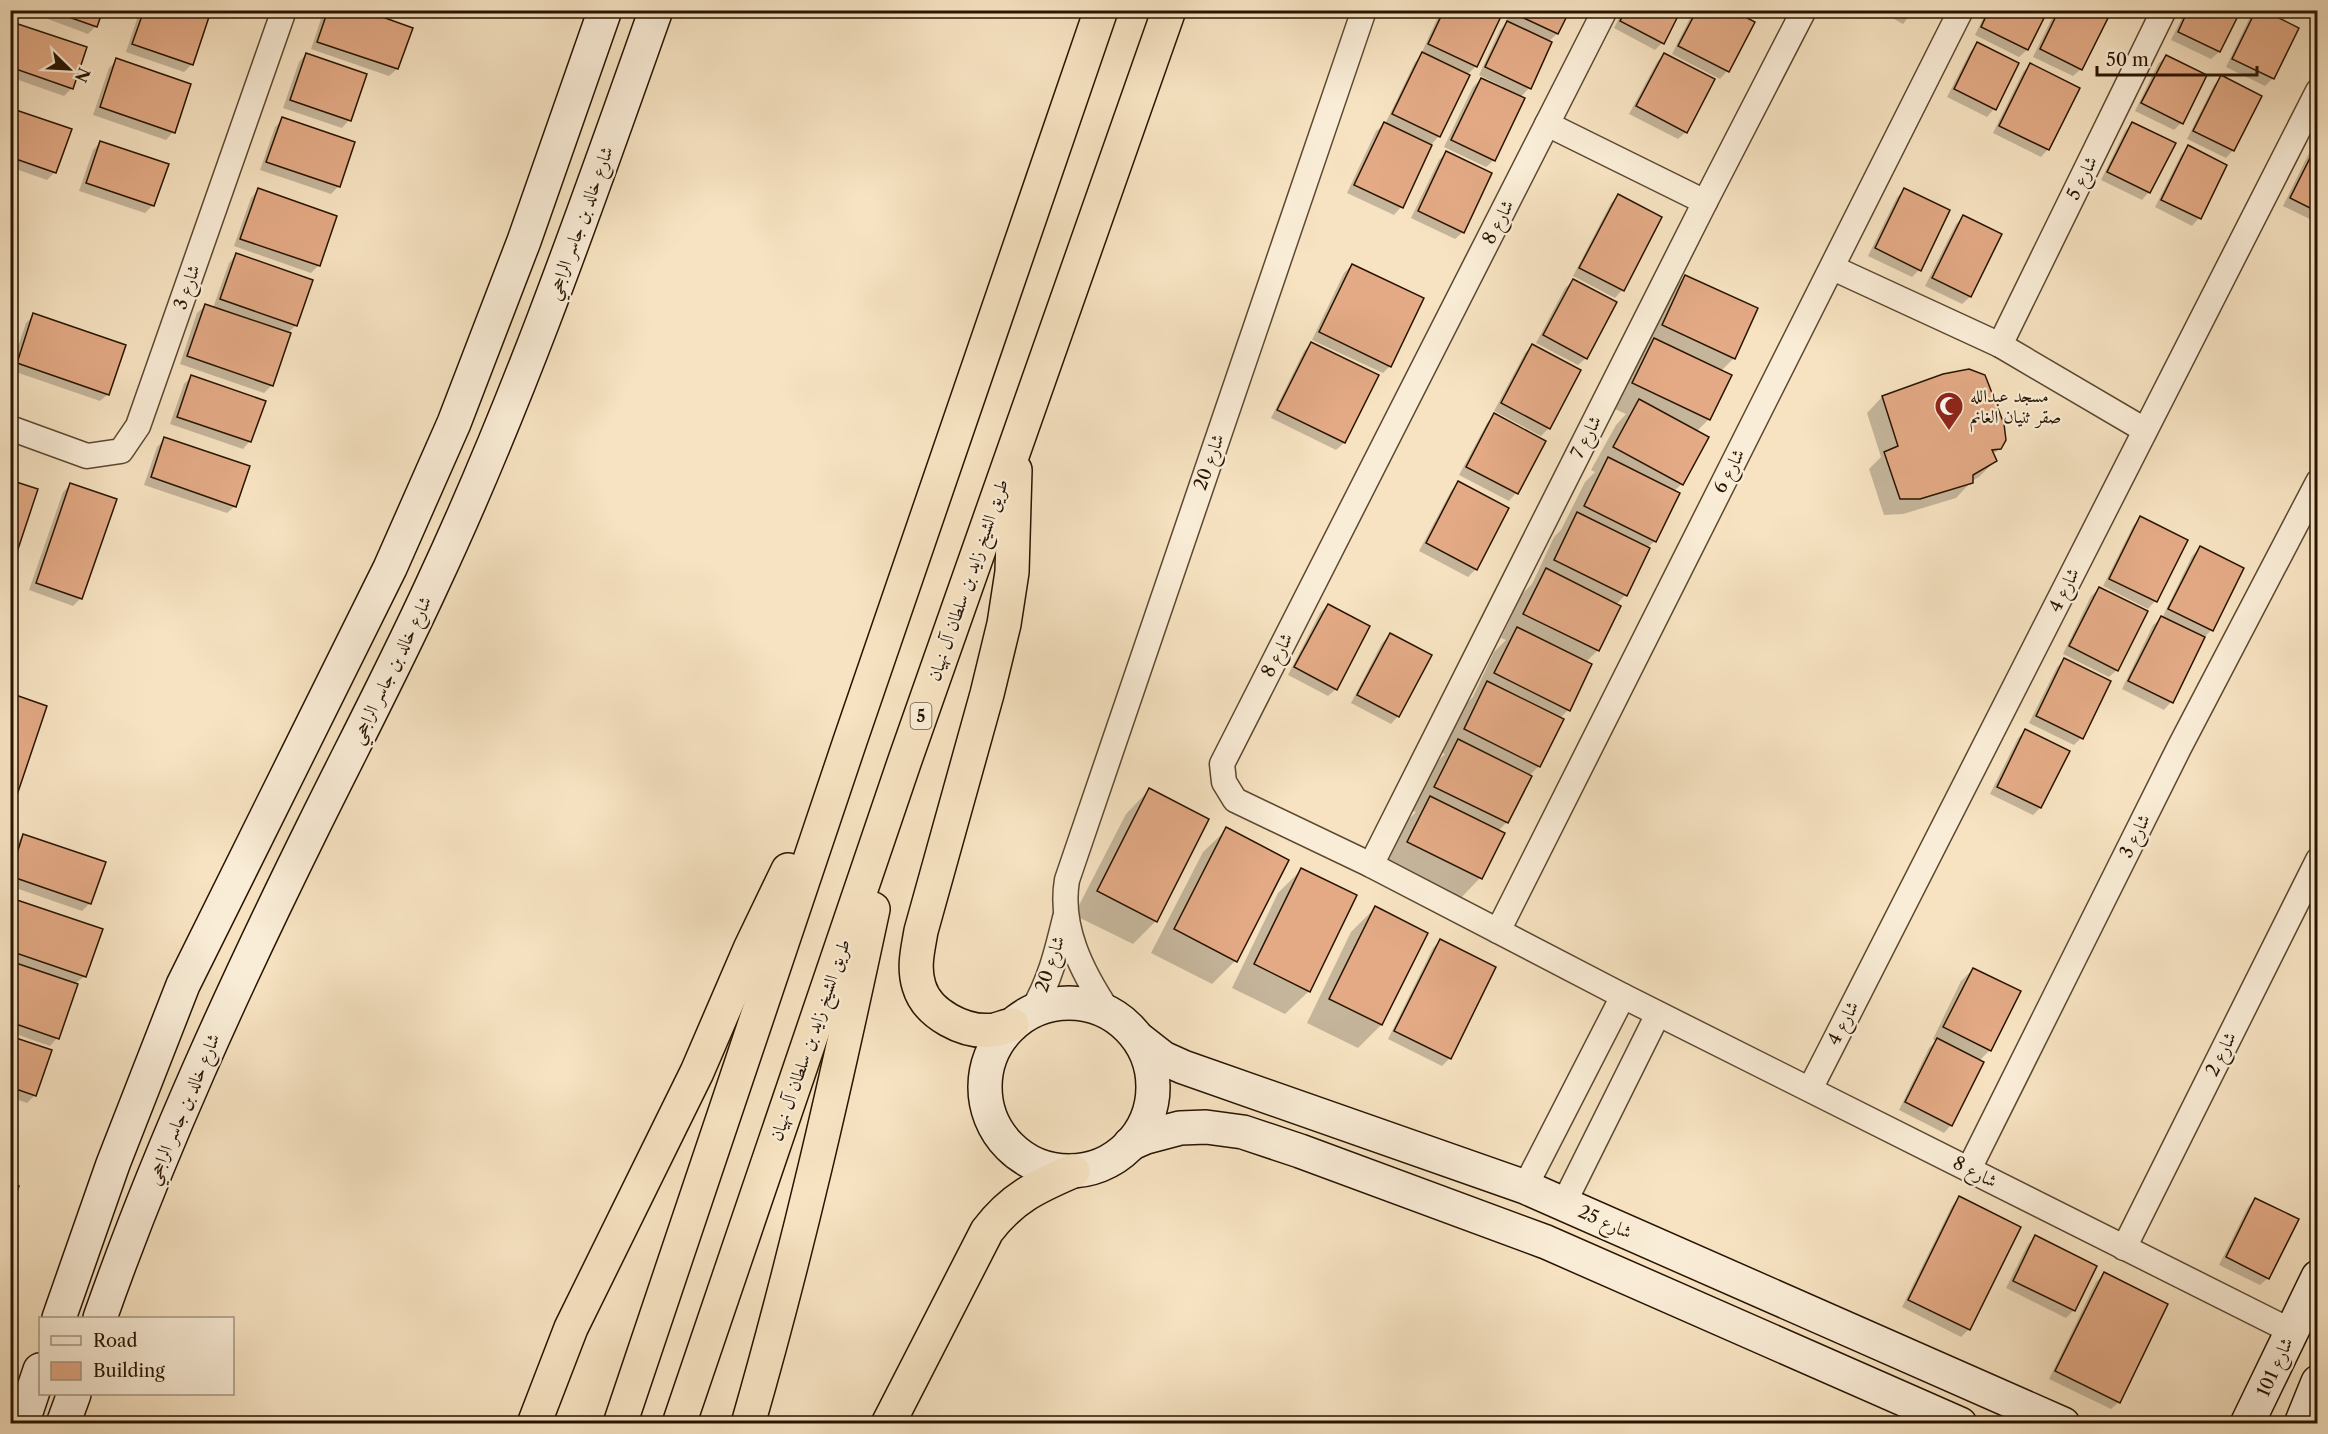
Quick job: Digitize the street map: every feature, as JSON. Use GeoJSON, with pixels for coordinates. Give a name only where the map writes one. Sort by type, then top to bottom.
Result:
{"type":"FeatureCollection","features":[{"type":"Feature","properties":{"kind":"highway"},"geometry":{"type":"LineString","coordinates":[[620,1424],[850,741],[1101,10]]}},
{"type":"Feature","properties":{"kind":"highway","name":"طريق الشيخ زايد بن سلطان آل نهيان"},"geometry":{"type":"LineString","coordinates":[[679,1424],[905,760],[1168,10]]}},
{"type":"Feature","properties":{"kind":"highway"},"geometry":{"type":"LineString","coordinates":[[1014,447],[1015,538],[1008,600],[987,694],[921,931],[916,968],[919,987],[928,1005],[949,1019],[977,1029],[994,1030],[1022,1018]]}},
{"type":"Feature","properties":{"kind":"highway"},"geometry":{"type":"LineString","coordinates":[[534,1424],[571,1328],[697,1072],[750,949],[850,741]]}},
{"type":"Feature","properties":{"kind":"highway"},"geometry":{"type":"LineString","coordinates":[[748,1424],[778,1319],[843,1050],[905,760]]}},
{"type":"Feature","properties":{"kind":"highway"},"geometry":{"type":"LineString","coordinates":[[888,1424],[987,1231],[1014,1201],[1038,1186],[1073,1171]]}},
{"type":"Feature","properties":{"kind":"street","name":"شارع 3"},"geometry":{"type":"LineString","coordinates":[[10,428],[87,456],[121,451],[138,426],[284,10]]}},
{"type":"Feature","properties":{"kind":"street"},"geometry":{"type":"LineString","coordinates":[[59,1317],[113,1164],[183,985],[390,568],[454,423],[524,241],[604,10]]}},
{"type":"Feature","properties":{"kind":"street","name":"شارع خالد بن جاسر الراجحي"},"geometry":{"type":"LineString","coordinates":[[100,1317],[122,1255],[211,1041],[432,586],[488,463],[570,255],[656,10]]}},
{"type":"Feature","properties":{"kind":"street","name":"شارع 20"},"geometry":{"type":"LineString","coordinates":[[1108,1011],[1091,986],[1079,961],[1065,915],[1067,880],[1364,10]]}},
{"type":"Feature","properties":{"kind":"street","name":"شارع 8"},"geometry":{"type":"LineString","coordinates":[[1605,10],[1222,764],[1224,782],[1235,800],[1371,865],[1658,1014],[2291,1330]]}},
{"type":"Feature","properties":{"kind":"street","name":"شارع 7"},"geometry":{"type":"LineString","coordinates":[[1371,865],[1804,10]]}},
{"type":"Feature","properties":{"kind":"street","name":"شارع 6"},"geometry":{"type":"LineString","coordinates":[[1498,931],[1961,10]]}},
{"type":"Feature","properties":{"kind":"street","name":"شارع 5"},"geometry":{"type":"LineString","coordinates":[[2000,345],[2164,10]]}},
{"type":"Feature","properties":{"kind":"street","name":"شارع 4"},"geometry":{"type":"LineString","coordinates":[[1810,1089],[2052,616],[2143,429],[2318,91]]}},
{"type":"Feature","properties":{"kind":"street"},"geometry":{"type":"LineString","coordinates":[[1548,124],[1705,202]]}},
{"type":"Feature","properties":{"kind":"street"},"geometry":{"type":"LineString","coordinates":[[1833,268],[2000,345],[2143,429]]}},
{"type":"Feature","properties":{"kind":"street"},"geometry":{"type":"LineString","coordinates":[[454,423],[452,448],[455,461],[463,468],[475,470],[488,463]]}},
{"type":"Feature","properties":{"kind":"street","name":"شارع 3"},"geometry":{"type":"LineString","coordinates":[[1970,1169],[2179,748],[2312,508],[2318,482]]}},
{"type":"Feature","properties":{"kind":"street"},"geometry":{"type":"LineString","coordinates":[[390,568],[401,564],[413,565],[423,572],[432,586]]}},
{"type":"Feature","properties":{"kind":"street","name":"شارع 2"},"geometry":{"type":"LineString","coordinates":[[2124,1248],[2318,860]]}},
{"type":"Feature","properties":{"kind":"street","name":"شارع 20"},"geometry":{"type":"LineString","coordinates":[[1022,1018],[1044,991],[1052,970],[1065,915]]}},
{"type":"Feature","properties":{"kind":"street"},"geometry":{"type":"LineString","coordinates":[[1525,1187],[1623,996]]}},
{"type":"Feature","properties":{"kind":"street"},"geometry":{"type":"LineString","coordinates":[[1065,1002],[1094,1005],[1108,1011],[1120,1019],[1140,1040],[1151,1067],[1153,1097],[1144,1125],[1130,1144],[1115,1158],[1102,1165],[1073,1171],[1044,1168],[1024,1158],[1007,1144],[991,1120],[986,1098],[985,1076],[994,1048],[1022,1018],[1050,1004],[1065,1002]]}},
{"type":"Feature","properties":{"kind":"street"},"geometry":{"type":"LineString","coordinates":[[165,1028],[186,1014],[197,1017],[206,1024],[211,1041]]}},
{"type":"Feature","properties":{"kind":"street"},"geometry":{"type":"LineString","coordinates":[[1563,1203],[1658,1014]]}},
{"type":"Feature","properties":{"kind":"street","name":"شارع 25"},"geometry":{"type":"LineString","coordinates":[[1140,1040],[1163,1058],[1193,1071],[1525,1187],[2063,1424]]}},
{"type":"Feature","properties":{"kind":"street"},"geometry":{"type":"LineString","coordinates":[[1130,1144],[1180,1128],[1206,1127],[1232,1130],[1300,1151],[1546,1242],[1960,1424]]}},
{"type":"Feature","properties":{"kind":"street","name":"شارع 101"},"geometry":{"type":"LineString","coordinates":[[2247,1424],[2318,1277]]}},
{"type":"Feature","properties":{"kind":"street"},"geometry":{"type":"LineString","coordinates":[[22,1424],[39,1373]]}},
{"type":"Feature","properties":{"kind":"street"},"geometry":{"type":"LineString","coordinates":[[2301,1424],[2318,1382]]}},
{"type":"Feature","properties":{"kind":"street"},"geometry":{"type":"LineString","coordinates":[[63,1424],[74,1395]]}},
{"type":"Feature","properties":{"kind":"building"},"geometry":{"type":"Polygon","coordinates":[[[49,10],[103,10],[97,27],[49,10]]]}},
{"type":"Feature","properties":{"kind":"building"},"geometry":{"type":"Polygon","coordinates":[[[144,10],[190,10],[209,17],[193,65],[132,44],[144,10]]]}},
{"type":"Feature","properties":{"kind":"building"},"geometry":{"type":"Polygon","coordinates":[[[328,10],[363,10],[413,28],[398,69],[317,42],[328,10]]]}},
{"type":"Feature","properties":{"kind":"building"},"geometry":{"type":"Polygon","coordinates":[[[1444,10],[1504,10],[1477,67],[1428,44],[1444,10]]]}},
{"type":"Feature","properties":{"kind":"building"},"geometry":{"type":"Polygon","coordinates":[[[1514,10],[1570,10],[1558,34],[1513,13],[1514,10]]]}},
{"type":"Feature","properties":{"kind":"building"},"geometry":{"type":"Polygon","coordinates":[[[1626,10],[1681,10],[1664,44],[1620,21],[1626,10]]]}},
{"type":"Feature","properties":{"kind":"building"},"geometry":{"type":"Polygon","coordinates":[[[1697,10],[1732,10],[1755,22],[1729,72],[1678,46],[1697,10]]]}},
{"type":"Feature","properties":{"kind":"building"},"geometry":{"type":"Polygon","coordinates":[[[1989,10],[2048,10],[2028,50],[1981,27],[1989,10]]]}},
{"type":"Feature","properties":{"kind":"building"},"geometry":{"type":"Polygon","coordinates":[[[2059,10],[2093,10],[2108,18],[2082,70],[2040,49],[2059,10]]]}},
{"type":"Feature","properties":{"kind":"building"},"geometry":{"type":"Polygon","coordinates":[[[2188,10],[2241,10],[2220,52],[2178,32],[2188,10]]]}},
{"type":"Feature","properties":{"kind":"building"},"geometry":{"type":"Polygon","coordinates":[[[2256,10],[2263,10],[2299,28],[2274,79],[2232,59],[2256,10]]]}},
{"type":"Feature","properties":{"kind":"building"},"geometry":{"type":"Polygon","coordinates":[[[1507,21],[1552,42],[1531,89],[1485,67],[1507,21]]]}},
{"type":"Feature","properties":{"kind":"building"},"geometry":{"type":"Polygon","coordinates":[[[18,24],[87,47],[73,89],[10,67],[10,46],[18,24]]]}},
{"type":"Feature","properties":{"kind":"building"},"geometry":{"type":"Polygon","coordinates":[[[1977,42],[2019,63],[1996,110],[1954,89],[1977,42]]]}},
{"type":"Feature","properties":{"kind":"building"},"geometry":{"type":"Polygon","coordinates":[[[1422,52],[1470,75],[1440,137],[1392,114],[1422,52]]]}},
{"type":"Feature","properties":{"kind":"building"},"geometry":{"type":"Polygon","coordinates":[[[306,53],[367,74],[351,121],[290,100],[306,53]]]}},
{"type":"Feature","properties":{"kind":"building"},"geometry":{"type":"Polygon","coordinates":[[[1664,53],[1715,79],[1687,133],[1636,106],[1664,53]]]}},
{"type":"Feature","properties":{"kind":"building"},"geometry":{"type":"Polygon","coordinates":[[[2166,55],[2207,75],[2183,124],[2141,103],[2166,55]]]}},
{"type":"Feature","properties":{"kind":"building"},"geometry":{"type":"Polygon","coordinates":[[[116,58],[191,84],[175,133],[100,107],[116,58]]]}},
{"type":"Feature","properties":{"kind":"building"},"geometry":{"type":"Polygon","coordinates":[[[2030,63],[2080,88],[2049,150],[1999,126],[2030,63]]]}},
{"type":"Feature","properties":{"kind":"building"},"geometry":{"type":"Polygon","coordinates":[[[2221,75],[2262,96],[2234,151],[2193,131],[2221,75]]]}},
{"type":"Feature","properties":{"kind":"building"},"geometry":{"type":"Polygon","coordinates":[[[1481,78],[1525,98],[1495,161],[1451,140],[1481,78]]]}},
{"type":"Feature","properties":{"kind":"building"},"geometry":{"type":"Polygon","coordinates":[[[10,108],[72,129],[56,173],[10,157],[10,108]]]}},
{"type":"Feature","properties":{"kind":"building"},"geometry":{"type":"Polygon","coordinates":[[[282,117],[355,142],[340,187],[266,162],[282,117]]]}},
{"type":"Feature","properties":{"kind":"building"},"geometry":{"type":"Polygon","coordinates":[[[1384,122],[1432,145],[1403,208],[1354,185],[1384,122]]]}},
{"type":"Feature","properties":{"kind":"building"},"geometry":{"type":"Polygon","coordinates":[[[2132,122],[2176,143],[2150,193],[2107,172],[2132,122]]]}},
{"type":"Feature","properties":{"kind":"building"},"geometry":{"type":"Polygon","coordinates":[[[100,141],[169,164],[154,206],[86,183],[100,141]]]}},
{"type":"Feature","properties":{"kind":"building"},"geometry":{"type":"Polygon","coordinates":[[[2318,142],[2318,212],[2290,198],[2318,142]]]}},
{"type":"Feature","properties":{"kind":"building"},"geometry":{"type":"Polygon","coordinates":[[[2188,145],[2227,165],[2201,219],[2161,200],[2188,145]]]}},
{"type":"Feature","properties":{"kind":"building"},"geometry":{"type":"Polygon","coordinates":[[[1446,151],[1492,173],[1464,233],[1418,211],[1446,151]]]}},
{"type":"Feature","properties":{"kind":"building"},"geometry":{"type":"Polygon","coordinates":[[[258,188],[337,216],[320,266],[240,239],[258,188]]]}},
{"type":"Feature","properties":{"kind":"building"},"geometry":{"type":"Polygon","coordinates":[[[1904,188],[1950,210],[1921,271],[1875,248],[1904,188]]]}},
{"type":"Feature","properties":{"kind":"building"},"geometry":{"type":"Polygon","coordinates":[[[1618,194],[1662,217],[1624,291],[1579,268],[1618,194]]]}},
{"type":"Feature","properties":{"kind":"building"},"geometry":{"type":"Polygon","coordinates":[[[1963,215],[2002,234],[1971,297],[1932,278],[1963,215]]]}},
{"type":"Feature","properties":{"kind":"building"},"geometry":{"type":"Polygon","coordinates":[[[236,253],[313,280],[297,326],[220,299],[236,253]]]}},
{"type":"Feature","properties":{"kind":"building"},"geometry":{"type":"Polygon","coordinates":[[[1352,264],[1424,298],[1391,367],[1319,332],[1352,264]]]}},
{"type":"Feature","properties":{"kind":"building"},"geometry":{"type":"Polygon","coordinates":[[[1685,275],[1758,308],[1735,359],[1662,325],[1685,275]]]}},
{"type":"Feature","properties":{"kind":"building"},"geometry":{"type":"Polygon","coordinates":[[[1573,279],[1617,302],[1587,359],[1543,335],[1573,279]]]}},
{"type":"Feature","properties":{"kind":"building"},"geometry":{"type":"Polygon","coordinates":[[[205,304],[291,333],[273,386],[187,356],[205,304]]]}},
{"type":"Feature","properties":{"kind":"building"},"geometry":{"type":"Polygon","coordinates":[[[33,313],[126,345],[109,395],[17,363],[33,313]]]}},
{"type":"Feature","properties":{"kind":"building"},"geometry":{"type":"Polygon","coordinates":[[[1654,338],[1732,375],[1710,420],[1632,383],[1654,338]]]}},
{"type":"Feature","properties":{"kind":"building"},"geometry":{"type":"Polygon","coordinates":[[[1311,342],[1379,375],[1345,443],[1277,410],[1311,342]]]}},
{"type":"Feature","properties":{"kind":"building"},"geometry":{"type":"Polygon","coordinates":[[[1532,344],[1581,370],[1550,429],[1501,403],[1532,344]]]}},
{"type":"Feature","properties":{"kind":"building","name":"مسجد عبدالله صقر ثنيان الغانم"},"geometry":{"type":"Polygon","coordinates":[[[1969,369],[1985,375],[2004,424],[2006,440],[2001,449],[1992,450],[1997,461],[1973,475],[1973,483],[1920,499],[1900,499],[1884,452],[1898,446],[1882,396],[1943,374],[1969,369]]]}},
{"type":"Feature","properties":{"kind":"building"},"geometry":{"type":"Polygon","coordinates":[[[191,375],[266,401],[251,442],[177,417],[191,375]]]}},
{"type":"Feature","properties":{"kind":"building"},"geometry":{"type":"Polygon","coordinates":[[[1639,399],[1709,437],[1683,485],[1613,447],[1639,399]]]}},
{"type":"Feature","properties":{"kind":"building"},"geometry":{"type":"Polygon","coordinates":[[[1494,413],[1546,441],[1518,494],[1466,467],[1494,413]]]}},
{"type":"Feature","properties":{"kind":"building"},"geometry":{"type":"Polygon","coordinates":[[[164,437],[250,466],[236,507],[151,477],[164,437]]]}},
{"type":"Feature","properties":{"kind":"building"},"geometry":{"type":"Polygon","coordinates":[[[1608,457],[1680,493],[1656,542],[1584,506],[1608,457]]]}},
{"type":"Feature","properties":{"kind":"building"},"geometry":{"type":"Polygon","coordinates":[[[10,480],[38,489],[16,555],[10,553],[10,480]]]}},
{"type":"Feature","properties":{"kind":"building"},"geometry":{"type":"Polygon","coordinates":[[[1458,481],[1509,508],[1477,570],[1426,543],[1458,481]]]}},
{"type":"Feature","properties":{"kind":"building"},"geometry":{"type":"Polygon","coordinates":[[[70,483],[117,499],[82,599],[36,583],[70,483]]]}},
{"type":"Feature","properties":{"kind":"building"},"geometry":{"type":"Polygon","coordinates":[[[1577,512],[1650,548],[1627,596],[1554,560],[1577,512]]]}},
{"type":"Feature","properties":{"kind":"building"},"geometry":{"type":"Polygon","coordinates":[[[2140,516],[2188,540],[2157,602],[2109,579],[2140,516]]]}},
{"type":"Feature","properties":{"kind":"building"},"geometry":{"type":"Polygon","coordinates":[[[2200,546],[2244,568],[2213,631],[2168,609],[2200,546]]]}},
{"type":"Feature","properties":{"kind":"building"},"geometry":{"type":"Polygon","coordinates":[[[1546,568],[1621,606],[1599,651],[1523,614],[1546,568]]]}},
{"type":"Feature","properties":{"kind":"building"},"geometry":{"type":"Polygon","coordinates":[[[2099,587],[2148,611],[2118,671],[2069,646],[2099,587]]]}},
{"type":"Feature","properties":{"kind":"building"},"geometry":{"type":"Polygon","coordinates":[[[1328,604],[1370,626],[1337,690],[1294,667],[1328,604]]]}},
{"type":"Feature","properties":{"kind":"building"},"geometry":{"type":"Polygon","coordinates":[[[2161,616],[2205,637],[2173,703],[2128,681],[2161,616]]]}},
{"type":"Feature","properties":{"kind":"building"},"geometry":{"type":"Polygon","coordinates":[[[1517,627],[1592,664],[1570,711],[1494,673],[1517,627]]]}},
{"type":"Feature","properties":{"kind":"building"},"geometry":{"type":"Polygon","coordinates":[[[1390,633],[1432,655],[1399,717],[1357,695],[1390,633]]]}},
{"type":"Feature","properties":{"kind":"building"},"geometry":{"type":"Polygon","coordinates":[[[2064,658],[2111,681],[2083,739],[2036,716],[2064,658]]]}},
{"type":"Feature","properties":{"kind":"building"},"geometry":{"type":"Polygon","coordinates":[[[1487,681],[1564,719],[1540,767],[1464,729],[1487,681]]]}},
{"type":"Feature","properties":{"kind":"building"},"geometry":{"type":"Polygon","coordinates":[[[10,693],[47,706],[15,801],[10,800],[10,693]]]}},
{"type":"Feature","properties":{"kind":"building"},"geometry":{"type":"Polygon","coordinates":[[[2025,729],[2070,751],[2041,808],[1997,787],[2025,729]]]}},
{"type":"Feature","properties":{"kind":"building"},"geometry":{"type":"Polygon","coordinates":[[[1458,739],[1532,776],[1508,823],[1434,787],[1458,739]]]}},
{"type":"Feature","properties":{"kind":"building"},"geometry":{"type":"Polygon","coordinates":[[[1149,788],[1209,819],[1157,922],[1097,891],[1149,788]]]}},
{"type":"Feature","properties":{"kind":"building"},"geometry":{"type":"Polygon","coordinates":[[[1430,796],[1505,833],[1482,879],[1407,842],[1430,796]]]}},
{"type":"Feature","properties":{"kind":"building"},"geometry":{"type":"Polygon","coordinates":[[[1226,827],[1289,860],[1237,962],[1174,929],[1226,827]]]}},
{"type":"Feature","properties":{"kind":"building"},"geometry":{"type":"Polygon","coordinates":[[[23,834],[106,862],[91,904],[10,876],[23,834]]]}},
{"type":"Feature","properties":{"kind":"building"},"geometry":{"type":"Polygon","coordinates":[[[1301,868],[1357,895],[1310,992],[1254,964],[1301,868]]]}},
{"type":"Feature","properties":{"kind":"building"},"geometry":{"type":"Polygon","coordinates":[[[14,899],[103,929],[86,977],[10,951],[10,910],[14,899]]]}},
{"type":"Feature","properties":{"kind":"building"},"geometry":{"type":"Polygon","coordinates":[[[1375,906],[1428,933],[1382,1025],[1329,999],[1375,906]]]}},
{"type":"Feature","properties":{"kind":"building"},"geometry":{"type":"Polygon","coordinates":[[[1440,939],[1496,967],[1451,1059],[1394,1031],[1440,939]]]}},
{"type":"Feature","properties":{"kind":"building"},"geometry":{"type":"Polygon","coordinates":[[[10,961],[78,984],[59,1039],[10,1022],[10,961]]]}},
{"type":"Feature","properties":{"kind":"building"},"geometry":{"type":"Polygon","coordinates":[[[1973,968],[2021,991],[1991,1051],[1943,1027],[1973,968]]]}},
{"type":"Feature","properties":{"kind":"building"},"geometry":{"type":"Polygon","coordinates":[[[10,1036],[52,1050],[36,1096],[10,1087],[10,1036]]]}},
{"type":"Feature","properties":{"kind":"building"},"geometry":{"type":"Polygon","coordinates":[[[1937,1038],[1984,1062],[1952,1126],[1905,1102],[1937,1038]]]}},
{"type":"Feature","properties":{"kind":"building"},"geometry":{"type":"Polygon","coordinates":[[[10,1183],[19,1186],[10,1212],[10,1183]]]}},
{"type":"Feature","properties":{"kind":"building"},"geometry":{"type":"Polygon","coordinates":[[[1959,1196],[2021,1227],[1970,1330],[1908,1300],[1959,1196]]]}},
{"type":"Feature","properties":{"kind":"building"},"geometry":{"type":"Polygon","coordinates":[[[2255,1198],[2299,1219],[2269,1279],[2226,1257],[2255,1198]]]}},
{"type":"Feature","properties":{"kind":"building"},"geometry":{"type":"Polygon","coordinates":[[[2035,1235],[2097,1266],[2075,1311],[2013,1281],[2035,1235]]]}},
{"type":"Feature","properties":{"kind":"building"},"geometry":{"type":"Polygon","coordinates":[[[2104,1272],[2168,1304],[2120,1403],[2055,1371],[2104,1272]]]}},
{"type":"Feature","properties":{"kind":"place","name":"مسجد عبدالله صقر ثنيان الغانم"},"geometry":{"type":"Point","coordinates":[1949,432]}}]}
